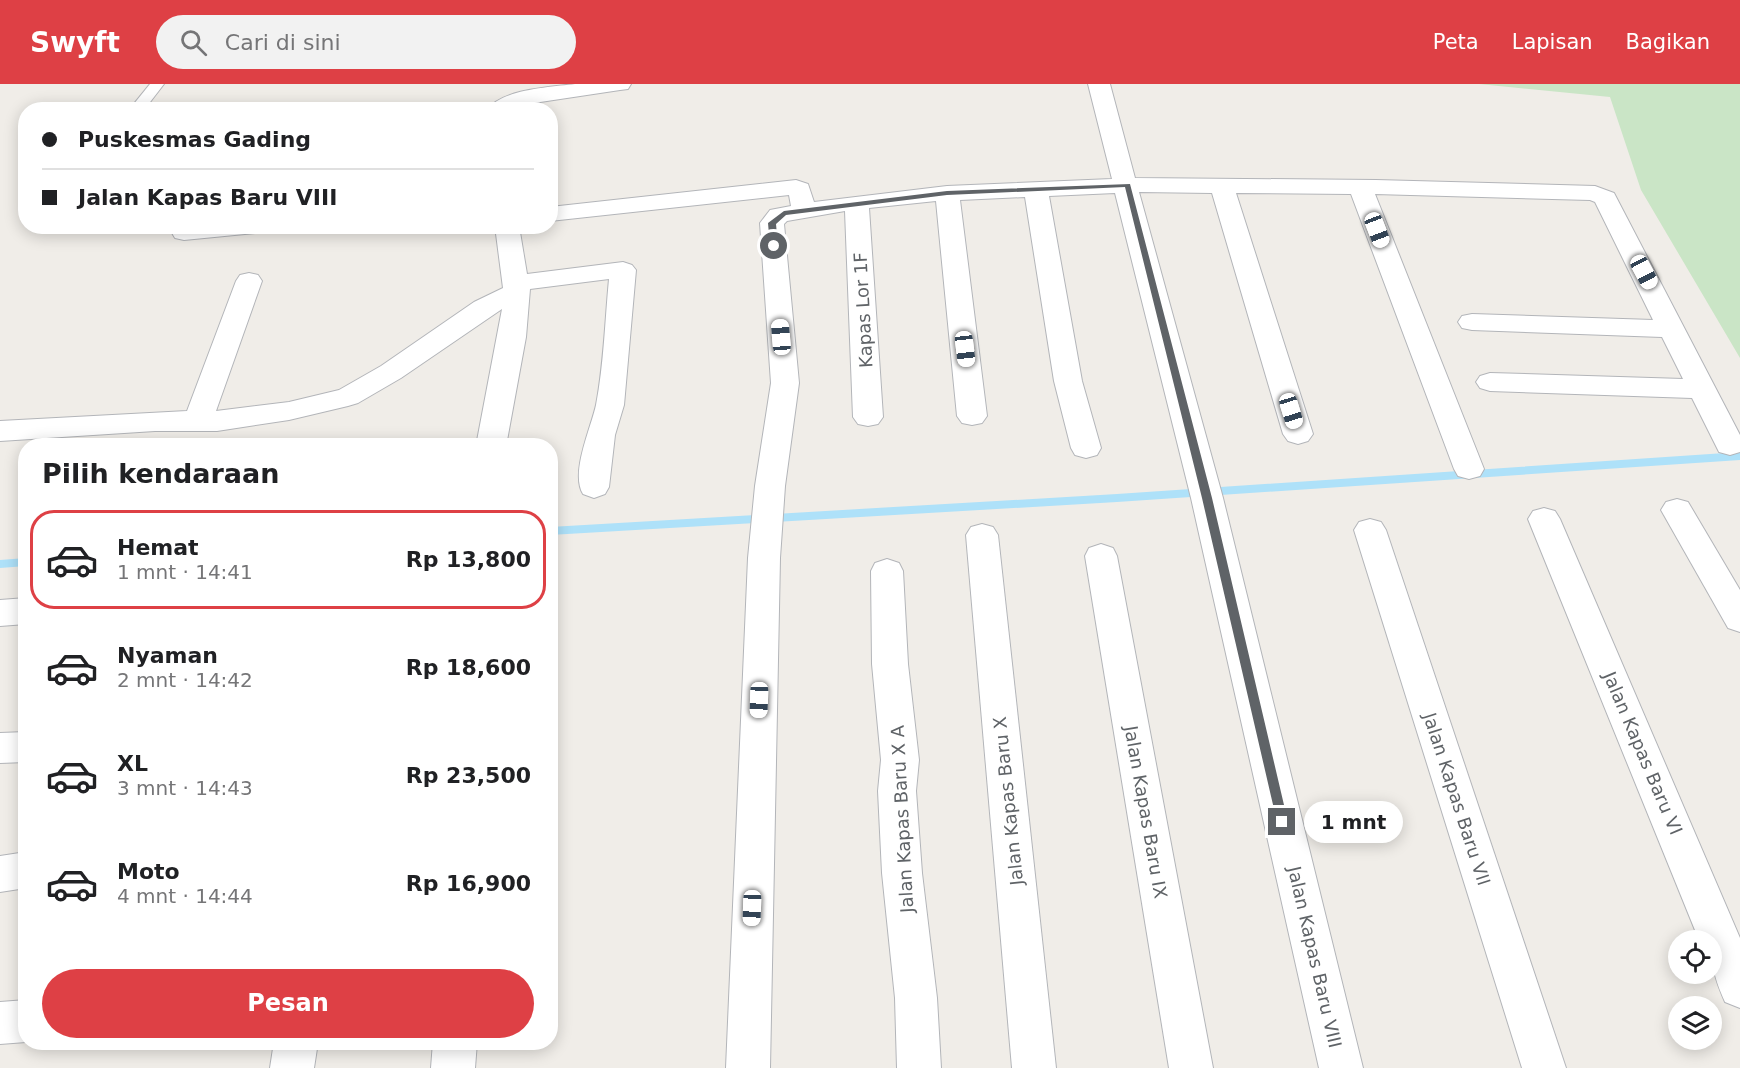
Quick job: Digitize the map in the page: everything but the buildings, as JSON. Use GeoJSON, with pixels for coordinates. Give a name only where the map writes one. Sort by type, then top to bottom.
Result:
{"type":"FeatureCollection","features":[{"type":"Feature","properties":{"kind":"street"},"geometry":{"type":"LineString","coordinates":[[514,102],[522,98],[620,84]]}},
{"type":"Feature","properties":{"kind":"street","name":"Jalan Kapas Baru VIII"},"geometry":{"type":"LineString","coordinates":[[1099,84],[1128,185],[1208,504],[1341,1068]]}},
{"type":"Feature","properties":{"kind":"street"},"geometry":{"type":"LineString","coordinates":[[748,1068],[764,558],[770,486],[785,383],[772,223],[778,216],[857,202],[947,193],[1128,185],[1360,186],[1601,195],[1673,328],[1700,389],[1730,445]]}},
{"type":"Feature","properties":{"kind":"street"},"geometry":{"type":"LineString","coordinates":[[1222,185],[1298,434]]}},
{"type":"Feature","properties":{"kind":"street"},"geometry":{"type":"LineString","coordinates":[[1360,186],[1469,469]]}},
{"type":"Feature","properties":{"kind":"street"},"geometry":{"type":"LineString","coordinates":[[558,213],[794,187],[800,189],[804,210]]}},
{"type":"Feature","properties":{"kind":"street"},"geometry":{"type":"LineString","coordinates":[[1036,189],[1068,381],[1086,448]]}},
{"type":"Feature","properties":{"kind":"street"},"geometry":{"type":"LineString","coordinates":[[947,193],[972,416]]}},
{"type":"Feature","properties":{"kind":"street","name":"Kapas Lor 1F"},"geometry":{"type":"LineString","coordinates":[[857,202],[868,417]]}},
{"type":"Feature","properties":{"kind":"street"},"geometry":{"type":"LineString","coordinates":[[493,438],[512,337],[517,287],[508,234]]}},
{"type":"Feature","properties":{"kind":"street"},"geometry":{"type":"LineString","coordinates":[[0,431],[198,421],[289,411],[348,397],[391,372],[517,287],[623,270],[610,405],[600,435],[594,487]]}},
{"type":"Feature","properties":{"kind":"street"},"geometry":{"type":"LineString","coordinates":[[198,421],[249,281]]}},
{"type":"Feature","properties":{"kind":"street"},"geometry":{"type":"LineString","coordinates":[[1472,322],[1673,328]]}},
{"type":"Feature","properties":{"kind":"street"},"geometry":{"type":"LineString","coordinates":[[1491,382],[1700,389]]}},
{"type":"Feature","properties":{"kind":"street"},"geometry":{"type":"LineString","coordinates":[[1677,510],[1740,619]]}},
{"type":"Feature","properties":{"kind":"street","name":"Jalan Kapas Baru VI"},"geometry":{"type":"LineString","coordinates":[[1544,519],[1740,988]]}},
{"type":"Feature","properties":{"kind":"street","name":"Jalan Kapas Baru VII"},"geometry":{"type":"LineString","coordinates":[[1370,530],[1544,1068]]}},
{"type":"Feature","properties":{"kind":"street","name":"Jalan Kapas Baru X"},"geometry":{"type":"LineString","coordinates":[[982,535],[1034,1068]]}},
{"type":"Feature","properties":{"kind":"street","name":"Jalan Kapas Baru IX"},"geometry":{"type":"LineString","coordinates":[[1101,556],[1191,1068]]}},
{"type":"Feature","properties":{"kind":"street","name":"Jalan Kapas Baru X A"},"geometry":{"type":"LineString","coordinates":[[887,571],[890,664],[900,760],[897,791],[902,873],[916,998],[919,1068]]}},
{"type":"Feature","properties":{"kind":"street"},"geometry":{"type":"LineString","coordinates":[[0,613],[18,612]]}},
{"type":"Feature","properties":{"kind":"street"},"geometry":{"type":"LineString","coordinates":[[0,748],[18,747]]}},
{"type":"Feature","properties":{"kind":"street"},"geometry":{"type":"LineString","coordinates":[[0,874],[18,871]]}},
{"type":"Feature","properties":{"kind":"street"},"geometry":{"type":"LineString","coordinates":[[0,1023],[18,1022]]}},
{"type":"Feature","properties":{"kind":"street"},"geometry":{"type":"LineString","coordinates":[[292,1068],[295,1050]]}},
{"type":"Feature","properties":{"kind":"street"},"geometry":{"type":"LineString","coordinates":[[453,1068],[454,1050]]}},
{"type":"Feature","properties":{"kind":"lane"},"geometry":{"type":"LineString","coordinates":[[142,102],[157,84]]}},
{"type":"Feature","properties":{"kind":"green space"},"geometry":{"type":"Polygon","coordinates":[[[1479,84],[1740,84],[1740,358],[1641,190],[1610,97],[1479,84]]]}},
{"type":"Feature","properties":{"kind":"waterway"},"geometry":{"type":"LineString","coordinates":[[558,531],[1117,498],[1740,456]]}},
{"type":"Feature","properties":{"kind":"waterway"},"geometry":{"type":"LineString","coordinates":[[0,564],[18,563]]}},
{"type":"Feature","properties":{"kind":"route"},"geometry":{"type":"LineString","coordinates":[[774,246],[772,223],[784,213],[857,202],[947,193],[1128,185],[1207,498],[1282,822]]}}]}
